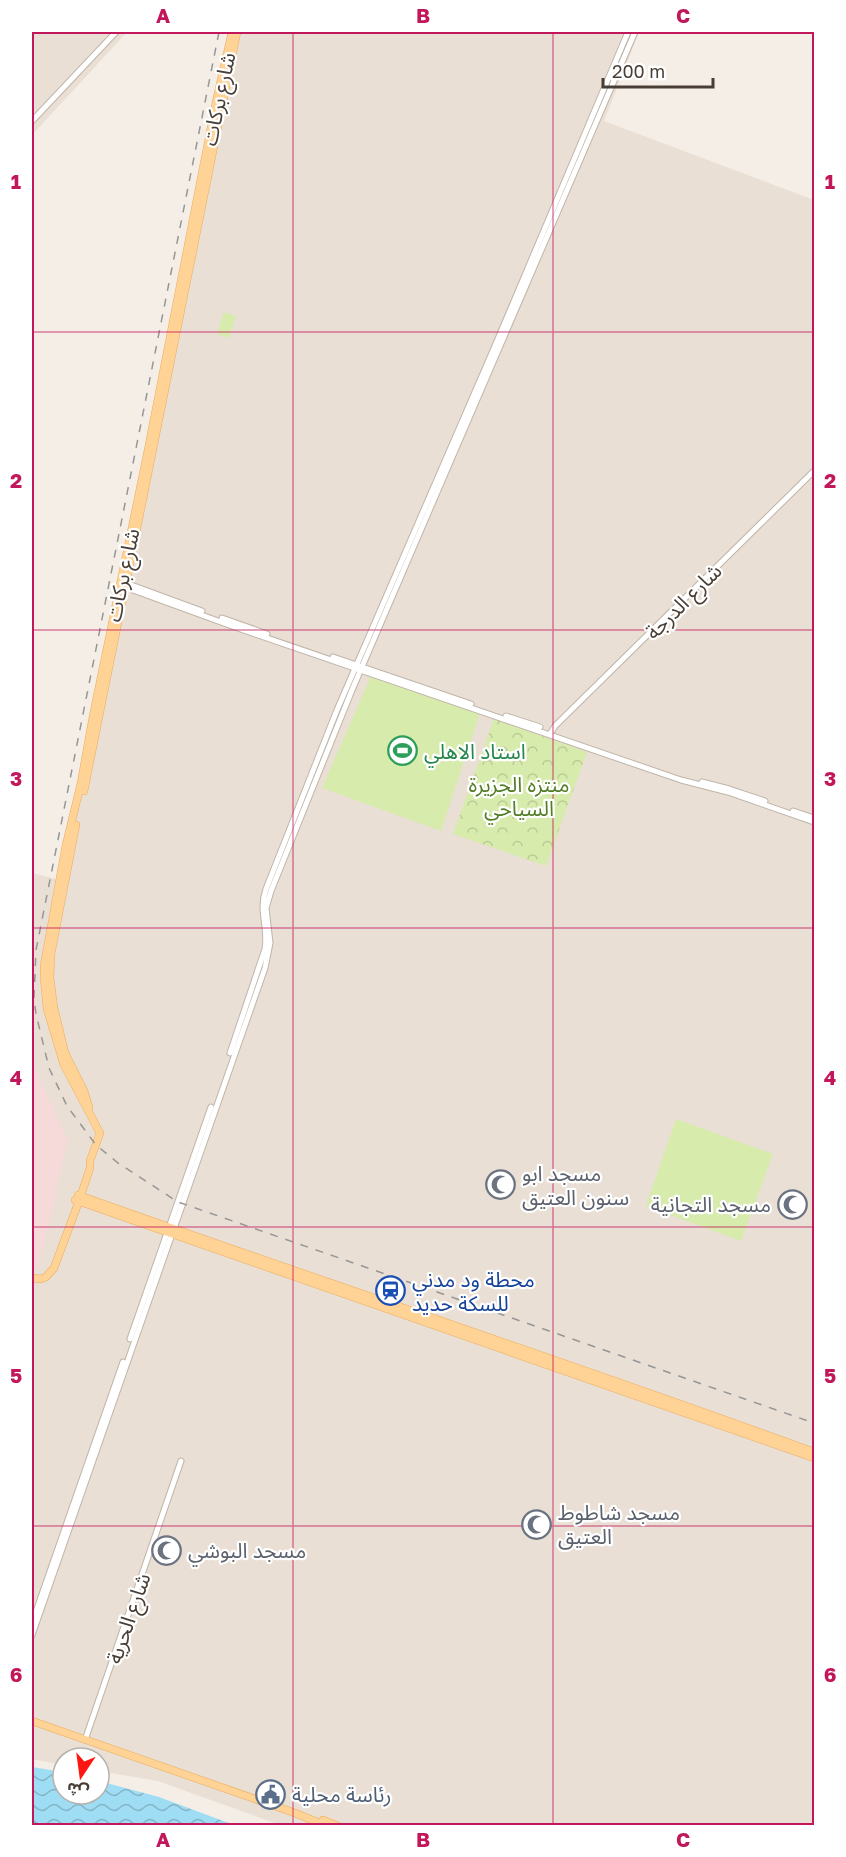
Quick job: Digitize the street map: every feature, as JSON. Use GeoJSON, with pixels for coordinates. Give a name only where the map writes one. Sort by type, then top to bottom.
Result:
{"type":"FeatureCollection","features":[{"type":"Feature","properties":{"kind":"main road","name":"شارع بركات"},"geometry":{"type":"LineString","coordinates":[[123,584],[216,102],[232,32]]}},
{"type":"Feature","properties":{"kind":"main road","name":"شارع بركات"},"geometry":{"type":"LineString","coordinates":[[78,1198],[87,1165],[100,1133],[64,1065],[47,1009],[44,977],[47,943],[237,32]]}},
{"type":"Feature","properties":{"kind":"main road"},"geometry":{"type":"LineString","coordinates":[[32,1276],[41,1277],[51,1266],[78,1198],[654,1394],[814,1452]]}},
{"type":"Feature","properties":{"kind":"main road"},"geometry":{"type":"LineString","coordinates":[[171,1230],[542,1364],[652,1400],[814,1458]]}},
{"type":"Feature","properties":{"kind":"main road"},"geometry":{"type":"LineString","coordinates":[[32,1721],[295,1812],[327,1826]]}},
{"type":"Feature","properties":{"kind":"main road"},"geometry":{"type":"LineString","coordinates":[[295,1812],[338,1826]]}},
{"type":"Feature","properties":{"kind":"street"},"geometry":{"type":"LineString","coordinates":[[32,119],[114,32]]}},
{"type":"Feature","properties":{"kind":"street"},"geometry":{"type":"LineString","coordinates":[[32,1623],[268,959],[270,937],[266,908],[269,897],[359,667],[628,32]]}},
{"type":"Feature","properties":{"kind":"street"},"geometry":{"type":"LineString","coordinates":[[359,667],[634,32]]}},
{"type":"Feature","properties":{"kind":"street","name":"شارع الدرجة"},"geometry":{"type":"LineString","coordinates":[[551,733],[814,471]]}},
{"type":"Feature","properties":{"kind":"street"},"geometry":{"type":"LineString","coordinates":[[123,584],[551,733],[694,780],[729,789],[814,820]]}},
{"type":"Feature","properties":{"kind":"street"},"geometry":{"type":"LineString","coordinates":[[32,1635],[113,1395]]}},
{"type":"Feature","properties":{"kind":"street","name":"شارع الحرية"},"geometry":{"type":"LineString","coordinates":[[85,1740],[181,1461]]}},
{"type":"Feature","properties":{"kind":"shaded area"},"geometry":{"type":"Polygon","coordinates":[[[32,32],[127,32],[32,135],[32,32]]]}},
{"type":"Feature","properties":{"kind":"shaded area"},"geometry":{"type":"Polygon","coordinates":[[[229,32],[639,32],[604,121],[814,200],[814,1825],[280,1825],[158,1781],[111,1773],[111,1746],[51,1746],[51,1763],[32,1759],[32,873],[60,880],[229,32]]]}},
{"type":"Feature","properties":{"kind":"shaded area"},"geometry":{"type":"Polygon","coordinates":[[[32,1061],[68,1141],[38,1269],[32,1267],[32,1061]]]}},
{"type":"Feature","properties":{"kind":"green space"},"geometry":{"type":"Polygon","coordinates":[[[224,312],[236,316],[229,338],[217,334],[224,312]]]}},
{"type":"Feature","properties":{"kind":"green space","name":"استاد الاهلي"},"geometry":{"type":"Polygon","coordinates":[[[371,676],[480,713],[441,831],[322,788],[371,676]]]}},
{"type":"Feature","properties":{"kind":"green space","name":"منتزه الجزيرة السياحي"},"geometry":{"type":"Polygon","coordinates":[[[494,719],[587,752],[546,866],[453,834],[494,719]]]}},
{"type":"Feature","properties":{"kind":"green space"},"geometry":{"type":"Polygon","coordinates":[[[676,1119],[773,1154],[741,1241],[646,1206],[676,1119]]]}},
{"type":"Feature","properties":{"kind":"water"},"geometry":{"type":"Polygon","coordinates":[[[32,1767],[51,1770],[51,1806],[111,1806],[111,1784],[159,1797],[234,1825],[32,1825],[32,1767]]]}},
{"type":"Feature","properties":{"kind":"railway"},"geometry":{"type":"LineString","coordinates":[[219,32],[36,950],[34,998],[49,1068],[67,1106],[96,1145],[118,1163],[178,1202],[814,1423]]}},
{"type":"Feature","properties":{"kind":"place","name":"استاد الاهلي"},"geometry":{"type":"Point","coordinates":[403,751]}},
{"type":"Feature","properties":{"kind":"place","name":"مسجد ابو سنون العتيق"},"geometry":{"type":"Point","coordinates":[501,1185]}},
{"type":"Feature","properties":{"kind":"place","name":"مسجد التجانية"},"geometry":{"type":"Point","coordinates":[792,1204]}},
{"type":"Feature","properties":{"kind":"place","name":"محطة ود مدني للسكة حديد"},"geometry":{"type":"Point","coordinates":[391,1291]}},
{"type":"Feature","properties":{"kind":"place","name":"مسجد شاطوط العتيق"},"geometry":{"type":"Point","coordinates":[537,1524]}},
{"type":"Feature","properties":{"kind":"place","name":"مسجد البوشي"},"geometry":{"type":"Point","coordinates":[167,1550]}},
{"type":"Feature","properties":{"kind":"place","name":"رئاسة محلية"},"geometry":{"type":"Point","coordinates":[271,1794]}}]}
